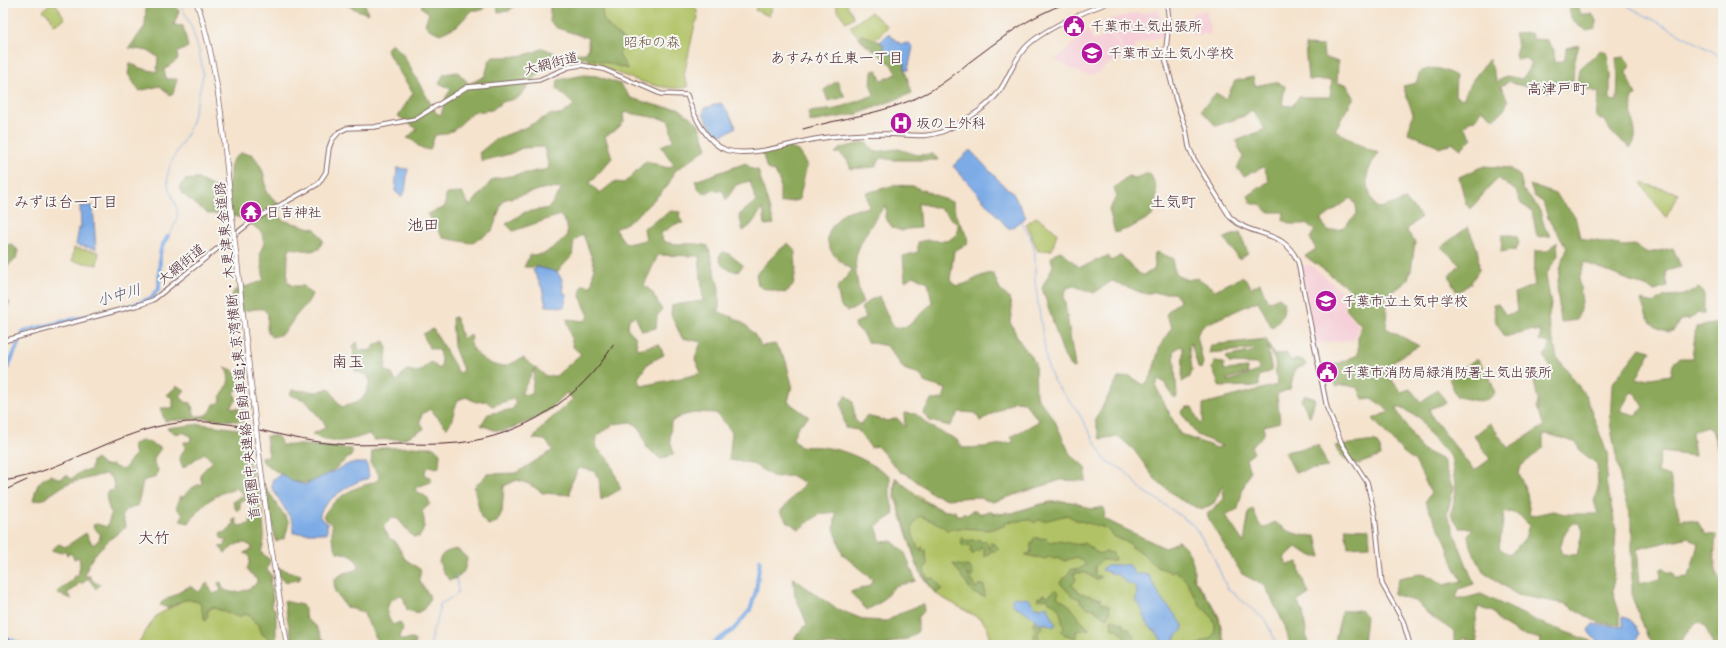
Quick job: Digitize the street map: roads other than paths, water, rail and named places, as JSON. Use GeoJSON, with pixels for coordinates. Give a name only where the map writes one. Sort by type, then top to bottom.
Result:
{"type":"FeatureCollection","features":[{"type":"Feature","properties":{"kind":"highway","name":"首都圏中央連絡自動車道;東京湾横断・木更津東金道路"},"geometry":{"type":"LineString","coordinates":[[196,3],[210,55],[220,107],[257,438],[269,534],[286,645]]}},
{"type":"Feature","properties":{"kind":"main road","name":"大網街道"},"geometry":{"type":"LineString","coordinates":[[3,341],[153,300],[252,221],[318,184],[326,172],[331,144],[339,132],[352,127],[374,127],[415,119],[467,87],[539,80],[578,65],[598,67],[656,93],[672,96],[687,95],[692,110],[709,137],[716,145],[731,151],[748,151],[834,136],[900,134],[929,136],[948,129],[987,104],[1002,88],[1019,55],[1036,38],[1078,14],[1107,3]]}},
{"type":"Feature","properties":{"kind":"main road"},"geometry":{"type":"LineString","coordinates":[[1167,3],[1169,22],[1165,57],[1194,160],[1231,219],[1239,224],[1280,239],[1292,250],[1298,262],[1327,408],[1342,444],[1368,487],[1376,527],[1382,584],[1403,621],[1410,645]]}},
{"type":"Feature","properties":{"kind":"main road"},"geometry":{"type":"LineString","coordinates":[[3,639],[14,645]]}},
{"type":"Feature","properties":{"kind":"water"},"geometry":{"type":"Polygon","coordinates":[[[888,34],[901,44],[909,43],[913,47],[908,70],[905,71],[905,63],[901,58],[887,53],[883,44],[880,42],[888,34]]]}},
{"type":"Feature","properties":{"kind":"water"},"geometry":{"type":"Polygon","coordinates":[[[721,103],[730,115],[736,127],[725,134],[716,135],[703,114],[705,108],[721,103]]]}},
{"type":"Feature","properties":{"kind":"water"},"geometry":{"type":"Polygon","coordinates":[[[970,150],[1006,188],[1011,190],[1026,217],[1011,228],[1008,228],[953,166],[970,150]]]}},
{"type":"Feature","properties":{"kind":"water"},"geometry":{"type":"Polygon","coordinates":[[[397,168],[408,169],[405,192],[401,197],[395,191],[397,168]]]}},
{"type":"Feature","properties":{"kind":"water"},"geometry":{"type":"Polygon","coordinates":[[[80,206],[93,206],[96,249],[76,245],[79,228],[81,228],[80,206]]]}},
{"type":"Feature","properties":{"kind":"water"},"geometry":{"type":"Polygon","coordinates":[[[538,267],[557,272],[562,279],[564,293],[567,295],[564,307],[546,306],[542,288],[533,270],[538,267]]]}},
{"type":"Feature","properties":{"kind":"water"},"geometry":{"type":"Polygon","coordinates":[[[351,463],[367,463],[369,476],[367,479],[361,480],[346,488],[324,506],[320,518],[327,523],[327,533],[293,533],[293,522],[272,488],[272,480],[281,474],[292,481],[305,485],[351,463]]]}},
{"type":"Feature","properties":{"kind":"water"},"geometry":{"type":"Polygon","coordinates":[[[1112,565],[1129,565],[1135,574],[1144,574],[1149,576],[1163,602],[1183,625],[1182,631],[1169,644],[1162,642],[1158,634],[1146,623],[1143,612],[1136,601],[1137,591],[1135,586],[1127,583],[1118,575],[1102,570],[1104,567],[1112,565]]]}},
{"type":"Feature","properties":{"kind":"water"},"geometry":{"type":"Polygon","coordinates":[[[1015,597],[1029,599],[1035,607],[1042,608],[1047,606],[1055,622],[1055,626],[1053,627],[1040,623],[1023,610],[1014,606],[1011,600],[1015,597]]]}},
{"type":"Feature","properties":{"kind":"water"},"geometry":{"type":"Polygon","coordinates":[[[1623,617],[1635,625],[1639,634],[1634,645],[1608,644],[1601,642],[1591,635],[1588,630],[1593,624],[1623,627],[1623,617]]]}},
{"type":"Feature","properties":{"kind":"waterway","name":"小中川"},"geometry":{"type":"LineString","coordinates":[[168,236],[177,217],[177,210],[168,183],[168,174],[172,162],[190,127],[203,74],[195,37],[187,18],[178,3]]}},
{"type":"Feature","properties":{"kind":"waterway"},"geometry":{"type":"LineString","coordinates":[[1622,3],[1723,57]]}},
{"type":"Feature","properties":{"kind":"waterway"},"geometry":{"type":"LineString","coordinates":[[1020,221],[1030,236],[1035,252],[1035,282],[1047,364],[1054,382],[1077,410],[1105,460],[1125,471],[1144,492],[1193,525],[1211,551],[1227,588],[1265,620],[1278,645]]}},
{"type":"Feature","properties":{"kind":"waterway","name":"小中川"},"geometry":{"type":"LineString","coordinates":[[3,378],[24,331],[133,305],[151,298],[159,288],[160,254],[162,246],[168,236]]}},
{"type":"Feature","properties":{"kind":"waterway"},"geometry":{"type":"LineString","coordinates":[[710,645],[733,630],[750,610],[756,591],[760,560]]}},
{"type":"Feature","properties":{"kind":"waterway"},"geometry":{"type":"LineString","coordinates":[[431,645],[432,633],[439,615],[440,604],[455,596],[458,591],[456,575]]}},
{"type":"Feature","properties":{"kind":"waterway"},"geometry":{"type":"LineString","coordinates":[[3,636],[22,645]]}},
{"type":"Feature","properties":{"kind":"railway"},"geometry":{"type":"LineString","coordinates":[[803,129],[884,110],[900,105],[930,91],[1015,29],[1053,8],[1067,3]]}},
{"type":"Feature","properties":{"kind":"railway"},"geometry":{"type":"LineString","coordinates":[[3,481],[48,469],[133,434],[155,427],[178,423],[212,422],[229,424],[323,443],[365,445],[443,444],[482,439],[527,423],[547,412],[584,382],[600,364],[614,344]]}},
{"type":"Feature","properties":{"kind":"railway"},"geometry":{"type":"LineString","coordinates":[[3,491],[27,480]]}},
{"type":"Feature","properties":{"kind":"place","name":"千葉市土気出張所"},"geometry":{"type":"Point","coordinates":[1074,26]}},
{"type":"Feature","properties":{"kind":"place","name":"千葉市立土気小学校"},"geometry":{"type":"Point","coordinates":[1092,53]}},
{"type":"Feature","properties":{"kind":"place","name":"坂の上外科"},"geometry":{"type":"Point","coordinates":[901,123]}},
{"type":"Feature","properties":{"kind":"place","name":"日吉神社"},"geometry":{"type":"Point","coordinates":[251,212]}},
{"type":"Feature","properties":{"kind":"place","name":"千葉市立土気中学校"},"geometry":{"type":"Point","coordinates":[1326,301]}},
{"type":"Feature","properties":{"kind":"place","name":"千葉市消防局緑消防署土気出張所"},"geometry":{"type":"Point","coordinates":[1327,372]}},
{"type":"Feature","properties":{"kind":"district","name":"あすみが丘東一丁目"},"geometry":{"type":"Point","coordinates":[837,58]}},
{"type":"Feature","properties":{"kind":"district","name":"高津戸町"},"geometry":{"type":"Point","coordinates":[1557,89]}},
{"type":"Feature","properties":{"kind":"district","name":"みずほ台一丁目"},"geometry":{"type":"Point","coordinates":[66,202]}},
{"type":"Feature","properties":{"kind":"district","name":"土気町"},"geometry":{"type":"Point","coordinates":[1173,202]}},
{"type":"Feature","properties":{"kind":"district","name":"池田"},"geometry":{"type":"Point","coordinates":[423,224]}},
{"type":"Feature","properties":{"kind":"district","name":"南玉"},"geometry":{"type":"Point","coordinates":[348,361]}},
{"type":"Feature","properties":{"kind":"district","name":"大竹"},"geometry":{"type":"Point","coordinates":[154,537]}},
{"type":"Feature","properties":{"kind":"park label","name":"昭和の森"},"geometry":{"type":"Point","coordinates":[652,42]}}]}
